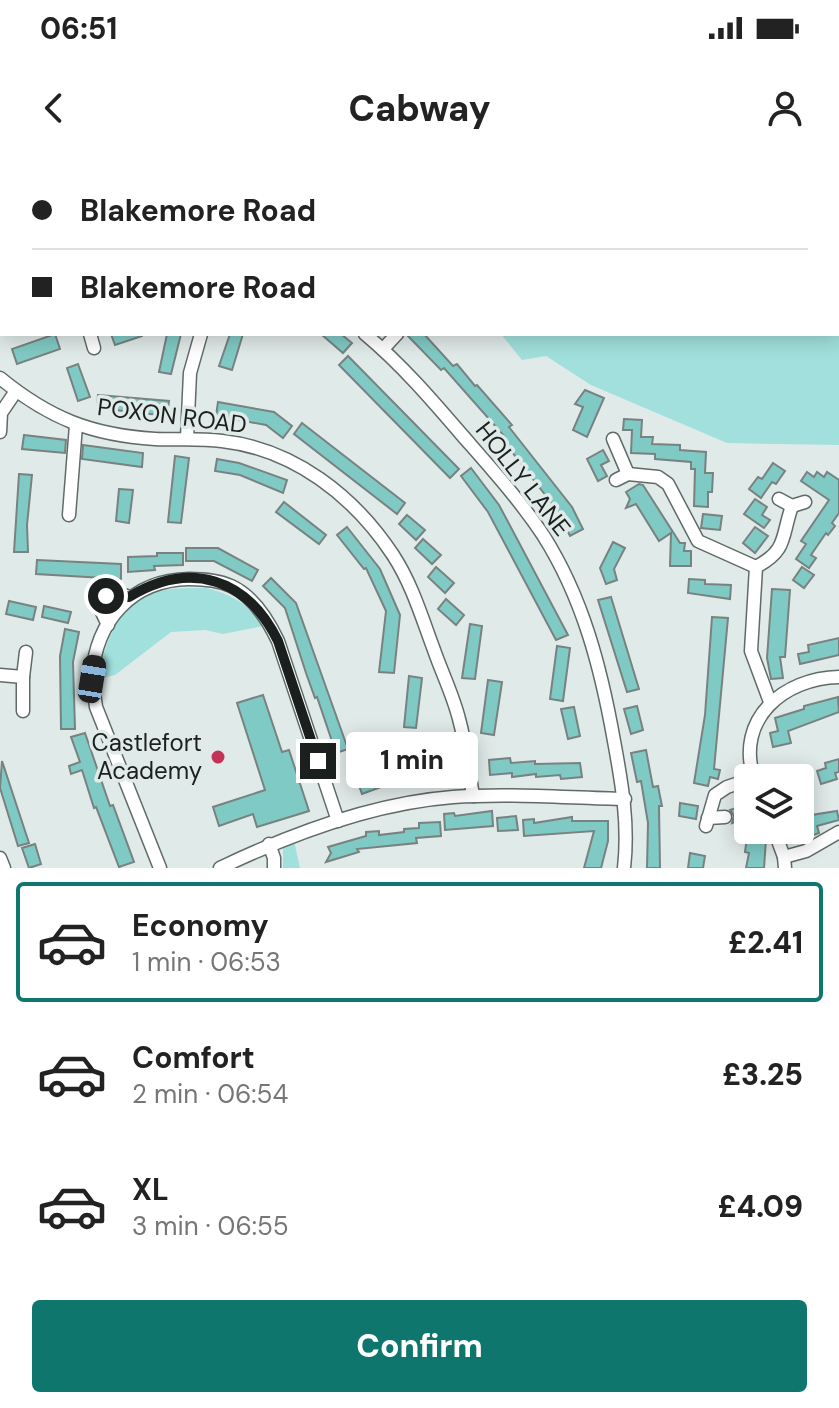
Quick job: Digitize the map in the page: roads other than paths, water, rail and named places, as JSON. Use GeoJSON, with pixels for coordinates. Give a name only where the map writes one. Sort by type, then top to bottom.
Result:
{"type":"FeatureCollection","features":[{"type":"Feature","properties":{"kind":"street"},"geometry":{"type":"LineString","coordinates":[[91,336],[94,348]]}},
{"type":"Feature","properties":{"kind":"street"},"geometry":{"type":"LineString","coordinates":[[187,438],[190,373],[200,336]]}},
{"type":"Feature","properties":{"kind":"street","name":"HOLLY LANE"},"geometry":{"type":"LineString","coordinates":[[367,336],[436,404],[510,491],[561,566],[591,638],[603,678],[625,799],[624,868]]}},
{"type":"Feature","properties":{"kind":"street"},"geometry":{"type":"LineString","coordinates":[[383,349],[395,336]]}},
{"type":"Feature","properties":{"kind":"street","name":"POXON ROAD"},"geometry":{"type":"LineString","coordinates":[[0,378],[47,413],[76,425],[94,431],[155,439],[226,441],[305,468],[345,497],[361,512],[394,556],[408,583],[459,719],[473,796]]}},
{"type":"Feature","properties":{"kind":"street"},"geometry":{"type":"LineString","coordinates":[[0,432],[1,413],[16,391]]}},
{"type":"Feature","properties":{"kind":"street"},"geometry":{"type":"LineString","coordinates":[[69,515],[76,425]]}},
{"type":"Feature","properties":{"kind":"street"},"geometry":{"type":"LineString","coordinates":[[613,439],[622,477],[649,474],[668,484],[698,541],[756,567]]}},
{"type":"Feature","properties":{"kind":"street"},"geometry":{"type":"LineString","coordinates":[[756,567],[780,551],[799,504],[779,499]]}},
{"type":"Feature","properties":{"kind":"street"},"geometry":{"type":"LineString","coordinates":[[756,567],[751,651],[770,702]]}},
{"type":"Feature","properties":{"kind":"street"},"geometry":{"type":"LineString","coordinates":[[160,868],[96,707],[92,679],[96,650],[108,625],[129,597],[147,587],[173,579],[206,578],[233,587],[254,604],[270,624],[338,821]]}},
{"type":"Feature","properties":{"kind":"street"},"geometry":{"type":"LineString","coordinates":[[108,625],[99,606],[103,598],[119,593],[129,597]]}},
{"type":"Feature","properties":{"kind":"street"},"geometry":{"type":"LineString","coordinates":[[23,711],[26,652]]}},
{"type":"Feature","properties":{"kind":"street"},"geometry":{"type":"LineString","coordinates":[[0,675],[23,677]]}},
{"type":"Feature","properties":{"kind":"street"},"geometry":{"type":"LineString","coordinates":[[751,764],[752,737],[770,702],[782,693],[815,679],[839,677]]}},
{"type":"Feature","properties":{"kind":"street"},"geometry":{"type":"LineString","coordinates":[[725,817],[707,822],[715,795],[734,785]]}},
{"type":"Feature","properties":{"kind":"street"},"geometry":{"type":"LineString","coordinates":[[220,868],[269,844],[338,821],[418,802],[473,796],[625,799]]}},
{"type":"Feature","properties":{"kind":"street"},"geometry":{"type":"LineString","coordinates":[[784,862],[839,832]]}},
{"type":"Feature","properties":{"kind":"street"},"geometry":{"type":"LineString","coordinates":[[269,844],[274,868]]}},
{"type":"Feature","properties":{"kind":"street"},"geometry":{"type":"LineString","coordinates":[[0,858],[4,868]]}},
{"type":"Feature","properties":{"kind":"place","name":"Castlefort Academy"},"geometry":{"type":"Point","coordinates":[218,757]}}]}
